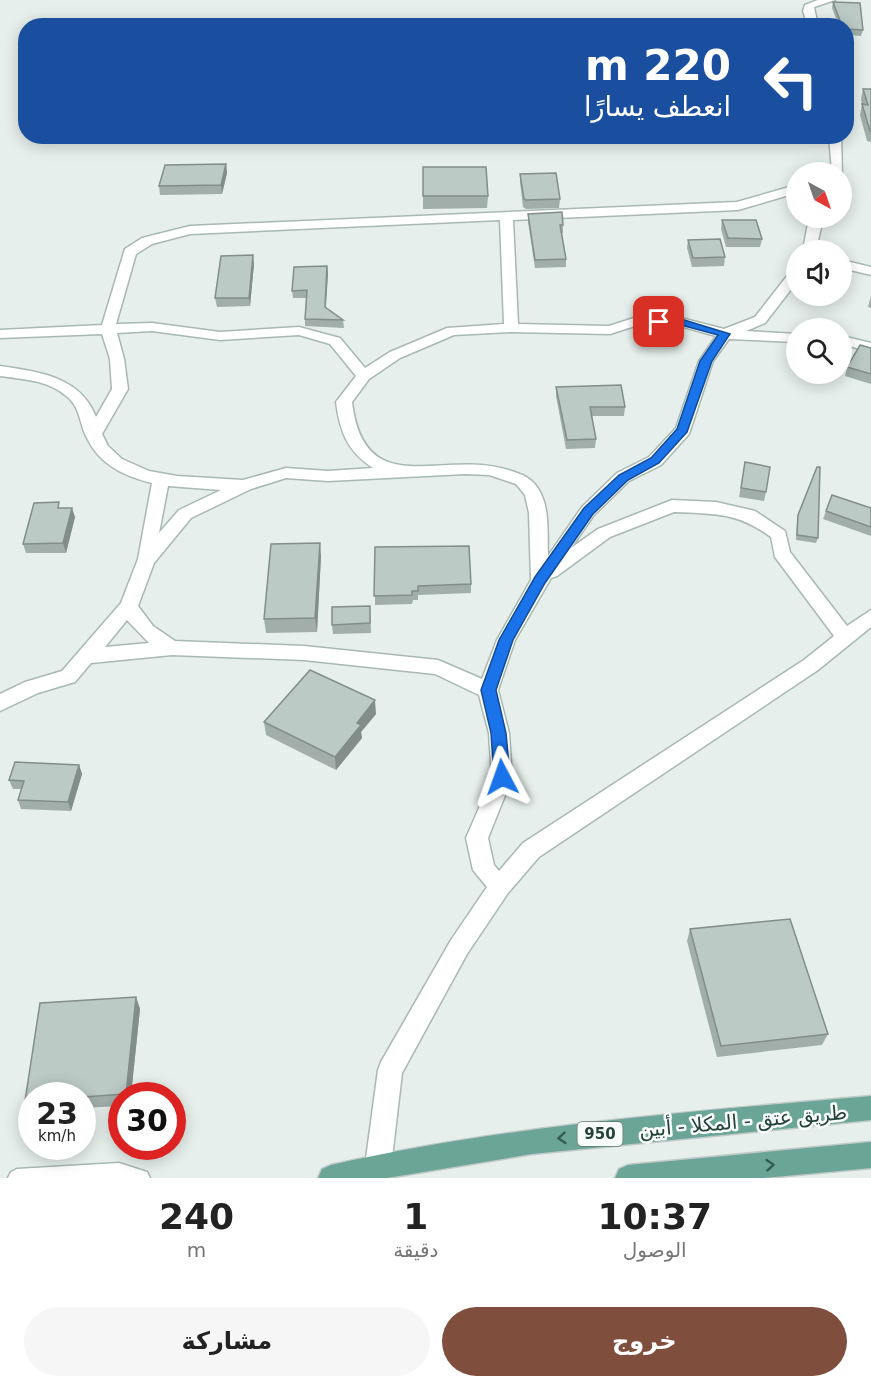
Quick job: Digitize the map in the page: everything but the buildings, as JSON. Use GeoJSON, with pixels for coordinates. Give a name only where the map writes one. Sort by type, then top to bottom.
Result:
{"type":"FeatureCollection","features":[{"type":"Feature","properties":{"kind":"main road","name":"طريق عتق - المكلا - أبين"},"geometry":{"type":"LineString","coordinates":[[331,1178],[378,1166],[520,1142],[871,1108]]}},
{"type":"Feature","properties":{"kind":"main road"},"geometry":{"type":"LineString","coordinates":[[628,1178],[871,1155]]}},
{"type":"Feature","properties":{"kind":"street"},"geometry":{"type":"LineString","coordinates":[[810,18],[808,11],[810,5],[830,0]]}},
{"type":"Feature","properties":{"kind":"street"},"geometry":{"type":"LineString","coordinates":[[834,144],[836,162]]}},
{"type":"Feature","properties":{"kind":"street"},"geometry":{"type":"LineString","coordinates":[[93,436],[120,389],[117,359],[108,328],[130,252],[147,241],[190,230],[738,206],[786,192]]}},
{"type":"Feature","properties":{"kind":"street"},"geometry":{"type":"LineString","coordinates":[[506,217],[511,328]]}},
{"type":"Feature","properties":{"kind":"street"},"geometry":{"type":"LineString","coordinates":[[852,266],[871,271]]}},
{"type":"Feature","properties":{"kind":"street"},"geometry":{"type":"LineString","coordinates":[[500,886],[484,870],[477,838],[502,777],[499,733],[488,690],[506,640],[540,580],[588,511],[623,477],[655,460],[683,430],[706,361],[725,334],[760,320],[786,287]]}},
{"type":"Feature","properties":{"kind":"street"},"geometry":{"type":"LineString","coordinates":[[392,472],[362,454],[347,431],[344,402],[364,376],[395,355],[452,331],[511,328],[610,330],[637,321],[681,322],[725,334],[786,337]]}},
{"type":"Feature","properties":{"kind":"street"},"geometry":{"type":"LineString","coordinates":[[0,334],[152,327],[220,336],[299,331],[335,341],[364,376]]}},
{"type":"Feature","properties":{"kind":"street"},"geometry":{"type":"LineString","coordinates":[[852,343],[871,348]]}},
{"type":"Feature","properties":{"kind":"street"},"geometry":{"type":"LineString","coordinates":[[0,371],[53,380],[80,400],[93,436],[115,462],[161,481],[245,485]]}},
{"type":"Feature","properties":{"kind":"street"},"geometry":{"type":"LineString","coordinates":[[146,561],[185,514],[245,485],[286,472],[328,476],[490,470],[522,480],[533,494],[537,513],[540,580]]}},
{"type":"Feature","properties":{"kind":"street"},"geometry":{"type":"LineString","coordinates":[[0,703],[32,687],[68,676],[129,606],[146,561],[161,481]]}},
{"type":"Feature","properties":{"kind":"street"},"geometry":{"type":"LineString","coordinates":[[540,580],[604,533],[672,506],[716,508],[755,517],[779,535],[781,553],[846,639]]}},
{"type":"Feature","properties":{"kind":"street"},"geometry":{"type":"LineString","coordinates":[[129,606],[137,624],[150,637],[172,648]]}},
{"type":"Feature","properties":{"kind":"street"},"geometry":{"type":"LineString","coordinates":[[378,1166],[390,1070],[459,947],[500,886],[531,850],[846,639],[871,617]]}},
{"type":"Feature","properties":{"kind":"street"},"geometry":{"type":"LineString","coordinates":[[86,656],[172,648],[304,653],[438,667],[488,690]]}},
{"type":"Feature","properties":{"kind":"lane"},"geometry":{"type":"LineString","coordinates":[[17,1178],[119,1172],[141,1178]]}},
{"type":"Feature","properties":{"kind":"route"},"geometry":{"type":"LineString","coordinates":[[502,777],[499,733],[488,690],[506,640],[540,580],[588,511],[623,477],[655,460],[683,430],[706,361],[725,334],[681,322],[659,322]]}}]}
